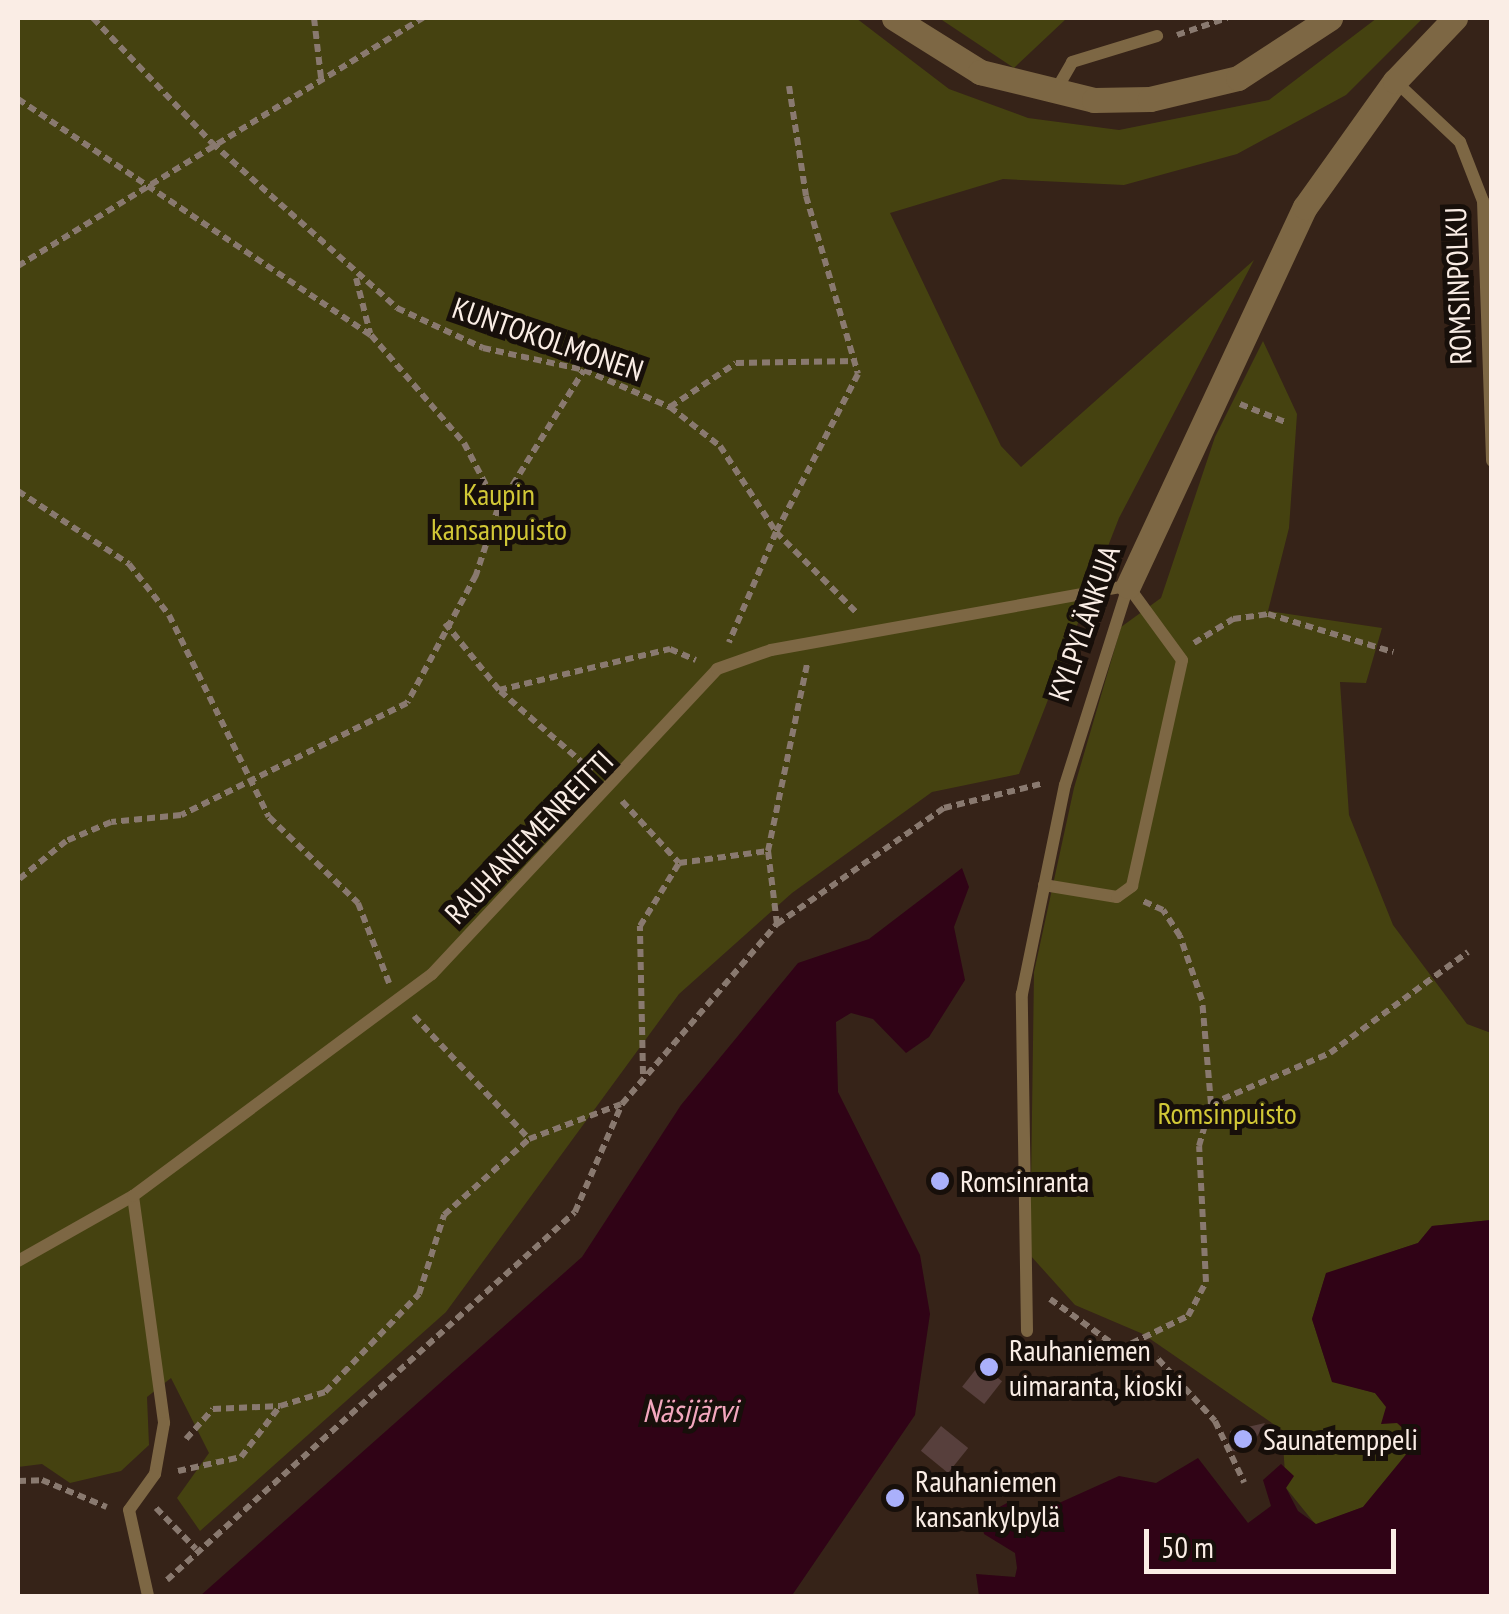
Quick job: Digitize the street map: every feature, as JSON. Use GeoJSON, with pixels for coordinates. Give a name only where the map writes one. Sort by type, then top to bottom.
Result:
{"type":"FeatureCollection","features":[{"type":"Feature","properties":{"kind":"street"},"geometry":{"type":"LineString","coordinates":[[894,18],[980,72],[1054,94],[1195,92],[1238,78],[1330,18]]}},
{"type":"Feature","properties":{"kind":"street","name":"KYLPYLÄNKUJA"},"geometry":{"type":"LineString","coordinates":[[1128,586],[1215,390],[1305,206],[1395,80],[1455,18]]}},
{"type":"Feature","properties":{"kind":"lane"},"geometry":{"type":"LineString","coordinates":[[1054,94],[1072,62],[1157,36]]}},
{"type":"Feature","properties":{"kind":"lane","name":"ROMSINPOLKU"},"geometry":{"type":"LineString","coordinates":[[1395,80],[1460,142],[1483,201],[1492,461]]}},
{"type":"Feature","properties":{"kind":"lane"},"geometry":{"type":"LineString","coordinates":[[718,669],[812,643],[1128,586],[1176,654],[1178,679],[1124,892],[1044,885]]}},
{"type":"Feature","properties":{"kind":"lane","name":"KYLPYLÄNKUJA"},"geometry":{"type":"LineString","coordinates":[[1027,1331],[1022,994],[1065,786],[1128,586]]}},
{"type":"Feature","properties":{"kind":"lane","name":"RAUHANIEMENREITTI"},"geometry":{"type":"LineString","coordinates":[[18,1262],[133,1196],[396,1001],[617,784],[718,669]]}},
{"type":"Feature","properties":{"kind":"lane"},"geometry":{"type":"LineString","coordinates":[[133,1196],[162,1398],[155,1474],[128,1510],[148,1596]]}},
{"type":"Feature","properties":{"kind":"path","name":"KUNTOKOLMONEN"},"geometry":{"type":"LineString","coordinates":[[93,18],[212,143],[356,276],[397,308],[484,348],[584,370],[670,407],[720,446],[776,532],[876,631]]}},
{"type":"Feature","properties":{"kind":"path"},"geometry":{"type":"LineString","coordinates":[[314,18],[322,78]]}},
{"type":"Feature","properties":{"kind":"path"},"geometry":{"type":"LineString","coordinates":[[18,266],[212,143],[423,18]]}},
{"type":"Feature","properties":{"kind":"path"},"geometry":{"type":"LineString","coordinates":[[1157,36],[1227,18]]}},
{"type":"Feature","properties":{"kind":"path"},"geometry":{"type":"LineString","coordinates":[[445,623],[499,690],[670,649],[718,669],[776,532],[842,418],[857,361],[806,196],[789,86]]}},
{"type":"Feature","properties":{"kind":"path"},"geometry":{"type":"LineString","coordinates":[[18,99],[154,181],[370,335],[464,443],[498,508]]}},
{"type":"Feature","properties":{"kind":"path"},"geometry":{"type":"LineString","coordinates":[[356,276],[370,335]]}},
{"type":"Feature","properties":{"kind":"path"},"geometry":{"type":"LineString","coordinates":[[670,407],[736,363],[857,361]]}},
{"type":"Feature","properties":{"kind":"path"},"geometry":{"type":"LineString","coordinates":[[18,880],[111,822],[180,815],[251,784],[407,703],[445,623],[476,575],[498,508],[584,370]]}},
{"type":"Feature","properties":{"kind":"path"},"geometry":{"type":"LineString","coordinates":[[1215,390],[1285,422]]}},
{"type":"Feature","properties":{"kind":"path"},"geometry":{"type":"LineString","coordinates":[[18,491],[129,564],[160,602],[270,817],[358,904],[396,1001],[529,1140]]}},
{"type":"Feature","properties":{"kind":"path"},"geometry":{"type":"LineString","coordinates":[[1176,654],[1233,619],[1268,614],[1393,652]]}},
{"type":"Feature","properties":{"kind":"path"},"geometry":{"type":"LineString","coordinates":[[777,924],[768,850],[812,643]]}},
{"type":"Feature","properties":{"kind":"path"},"geometry":{"type":"LineString","coordinates":[[162,1586],[196,1550],[575,1212],[622,1104],[777,924],[944,808],[1038,782],[1065,786]]}},
{"type":"Feature","properties":{"kind":"path"},"geometry":{"type":"LineString","coordinates":[[644,1075],[634,998],[640,926],[679,863],[768,850]]}},
{"type":"Feature","properties":{"kind":"path"},"geometry":{"type":"LineString","coordinates":[[1120,1349],[1188,1316],[1203,1296],[1199,1146],[1211,1104],[1194,968],[1163,910],[1124,892]]}},
{"type":"Feature","properties":{"kind":"path"},"geometry":{"type":"LineString","coordinates":[[1211,1104],[1330,1053],[1468,952]]}},
{"type":"Feature","properties":{"kind":"path"},"geometry":{"type":"LineString","coordinates":[[155,1474],[213,1409],[280,1406],[325,1392],[419,1294],[444,1216],[529,1140],[622,1104]]}},
{"type":"Feature","properties":{"kind":"path"},"geometry":{"type":"LineString","coordinates":[[1025,1267],[1063,1317],[1169,1371],[1214,1421],[1244,1482]]}},
{"type":"Feature","properties":{"kind":"path"},"geometry":{"type":"LineString","coordinates":[[155,1474],[241,1458],[280,1406]]}},
{"type":"Feature","properties":{"kind":"path"},"geometry":{"type":"LineString","coordinates":[[18,1481],[128,1510]]}},
{"type":"Feature","properties":{"kind":"path"},"geometry":{"type":"LineString","coordinates":[[141,1493],[196,1550]]}},
{"type":"Feature","properties":{"kind":"green space","name":"Kaupin kansanpuisto"},"geometry":{"type":"Polygon","coordinates":[[[18,18],[856,18],[949,89],[1028,118],[1119,130],[1269,100],[1377,18],[1423,18],[1346,95],[1237,154],[1124,185],[1003,179],[890,213],[1001,446],[1021,467],[1254,260],[1119,518],[1019,774],[932,792],[792,893],[679,994],[446,1312],[200,1531],[177,1498],[209,1453],[171,1378],[147,1397],[149,1445],[121,1471],[70,1483],[42,1464],[18,1467],[18,18]]]}},
{"type":"Feature","properties":{"kind":"green space"},"geometry":{"type":"Polygon","coordinates":[[[939,18],[1067,18],[1014,68],[939,18]]]}},
{"type":"Feature","properties":{"kind":"green space","name":"Romsinpuisto"},"geometry":{"type":"Polygon","coordinates":[[[1263,341],[1297,414],[1289,528],[1268,611],[1382,628],[1366,683],[1340,682],[1349,815],[1393,925],[1467,1024],[1491,1033],[1491,1220],[1432,1226],[1418,1243],[1326,1274],[1312,1319],[1332,1381],[1375,1393],[1418,1441],[1363,1507],[1316,1525],[1286,1488],[1282,1430],[1143,1334],[1075,1305],[1030,1255],[1034,972],[1074,788],[1121,627],[1161,598],[1215,437],[1263,341]]]}},
{"type":"Feature","properties":{"kind":"water","name":"Näsijärvi"},"geometry":{"type":"Polygon","coordinates":[[[962,868],[969,887],[954,927],[965,980],[929,1037],[906,1053],[873,1019],[851,1013],[836,1022],[838,1092],[920,1255],[930,1314],[915,1415],[793,1594],[200,1596],[582,1257],[681,1105],[798,963],[869,939],[962,868]]]}},
{"type":"Feature","properties":{"kind":"water"},"geometry":{"type":"Polygon","coordinates":[[[1491,1220],[1491,1596],[979,1596],[976,1574],[1015,1577],[1017,1568],[1015,1553],[984,1534],[981,1517],[1007,1503],[1046,1525],[1048,1508],[1119,1476],[1156,1483],[1198,1458],[1248,1523],[1271,1506],[1263,1480],[1281,1464],[1294,1476],[1286,1488],[1298,1511],[1316,1524],[1363,1507],[1417,1441],[1397,1423],[1381,1424],[1386,1407],[1375,1393],[1332,1382],[1312,1319],[1326,1273],[1418,1243],[1432,1226],[1491,1220]]]}},
{"type":"Feature","properties":{"kind":"building"},"geometry":{"type":"Polygon","coordinates":[[[980,1364],[1002,1381],[984,1404],[962,1387],[980,1364]]]}},
{"type":"Feature","properties":{"kind":"building"},"geometry":{"type":"Polygon","coordinates":[[[1265,1423],[1248,1452],[1230,1451],[1230,1431],[1265,1423]]]}},
{"type":"Feature","properties":{"kind":"building"},"geometry":{"type":"Polygon","coordinates":[[[941,1426],[968,1448],[948,1473],[921,1451],[941,1426]]]}},
{"type":"Feature","properties":{"kind":"place","name":"Romsinranta"},"geometry":{"type":"Point","coordinates":[940,1181]}},
{"type":"Feature","properties":{"kind":"place","name":"Rauhaniemen uimaranta, kioski"},"geometry":{"type":"Point","coordinates":[989,1367]}},
{"type":"Feature","properties":{"kind":"place","name":"Saunatemppeli"},"geometry":{"type":"Point","coordinates":[1243,1439]}},
{"type":"Feature","properties":{"kind":"place","name":"Rauhaniemen kansankylpylä"},"geometry":{"type":"Point","coordinates":[895,1498]}}]}
